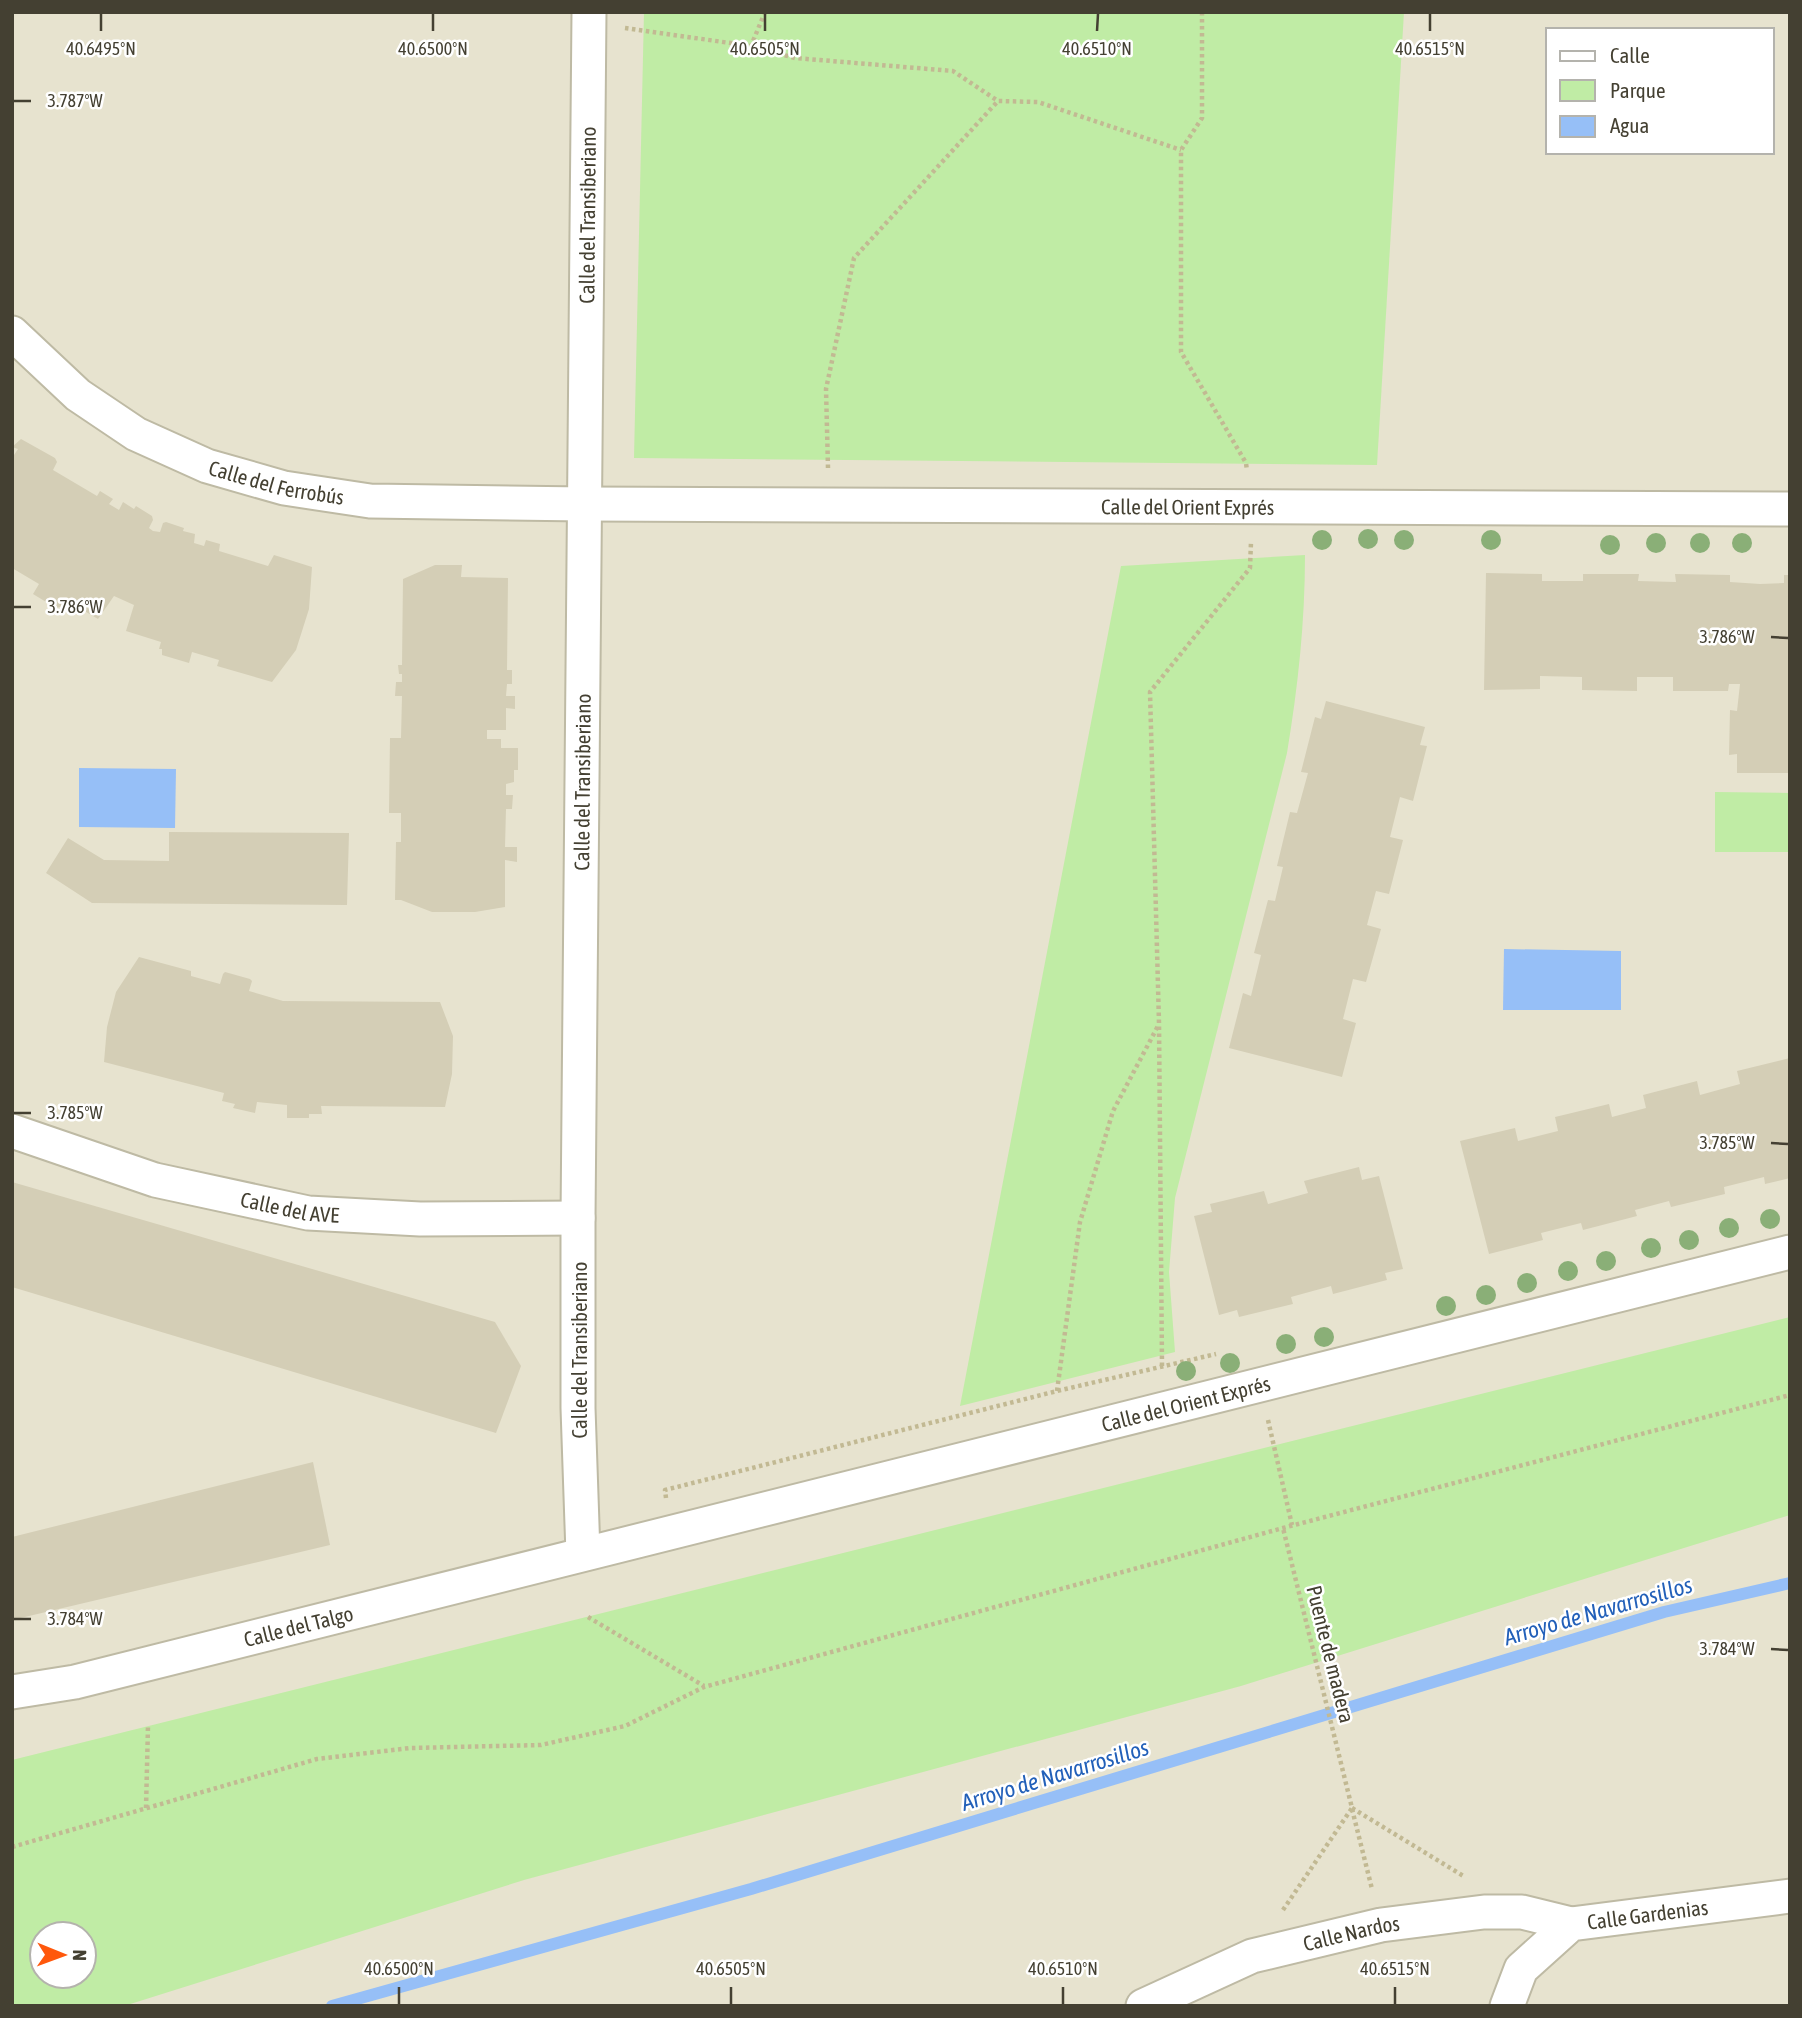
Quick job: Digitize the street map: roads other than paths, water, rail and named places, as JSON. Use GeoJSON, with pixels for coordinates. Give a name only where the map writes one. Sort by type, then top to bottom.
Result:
{"type":"FeatureCollection","features":[{"type":"Feature","properties":{"kind":"street","name":"Calle del Transiberiano"},"geometry":{"type":"LineString","coordinates":[[583,1554],[578,1408],[578,1218],[589,19]]}},
{"type":"Feature","properties":{"kind":"street","name":"Calle del Ferrobús"},"geometry":{"type":"LineString","coordinates":[[15,340],[78,395],[136,434],[207,466],[284,488],[370,500],[586,504]]}},
{"type":"Feature","properties":{"kind":"street","name":"Calle del Orient Exprés"},"geometry":{"type":"LineString","coordinates":[[586,504],[1790,509]]}},
{"type":"Feature","properties":{"kind":"street","name":"Calle del AVE"},"geometry":{"type":"LineString","coordinates":[[12,1131],[155,1180],[308,1213],[419,1219],[578,1218]]}},
{"type":"Feature","properties":{"kind":"street","name":"Calle del Orient Exprés"},"geometry":{"type":"LineString","coordinates":[[583,1554],[1790,1252]]}},
{"type":"Feature","properties":{"kind":"street","name":"Calle del Talgo"},"geometry":{"type":"LineString","coordinates":[[12,1692],[75,1682],[583,1554]]}},
{"type":"Feature","properties":{"kind":"street","name":"Calle Gardenias"},"geometry":{"type":"LineString","coordinates":[[1507,2006],[1521,1969],[1571,1924],[1790,1896]]}},
{"type":"Feature","properties":{"kind":"street","name":"Calle Nardos"},"geometry":{"type":"LineString","coordinates":[[1143,2006],[1252,1956],[1381,1925],[1484,1912],[1522,1912],[1571,1924]]}},
{"type":"Feature","properties":{"kind":"water"},"geometry":{"type":"Polygon","coordinates":[[[79,768],[176,769],[175,828],[79,827],[79,768]]]}},
{"type":"Feature","properties":{"kind":"water"},"geometry":{"type":"Polygon","coordinates":[[[1504,949],[1621,951],[1621,1010],[1503,1010],[1504,949]]]}},
{"type":"Feature","properties":{"kind":"waterway","name":"Arroyo de Navarrosillos"},"geometry":{"type":"LineString","coordinates":[[332,2006],[751,1889],[1664,1612],[1790,1583]]}}]}
